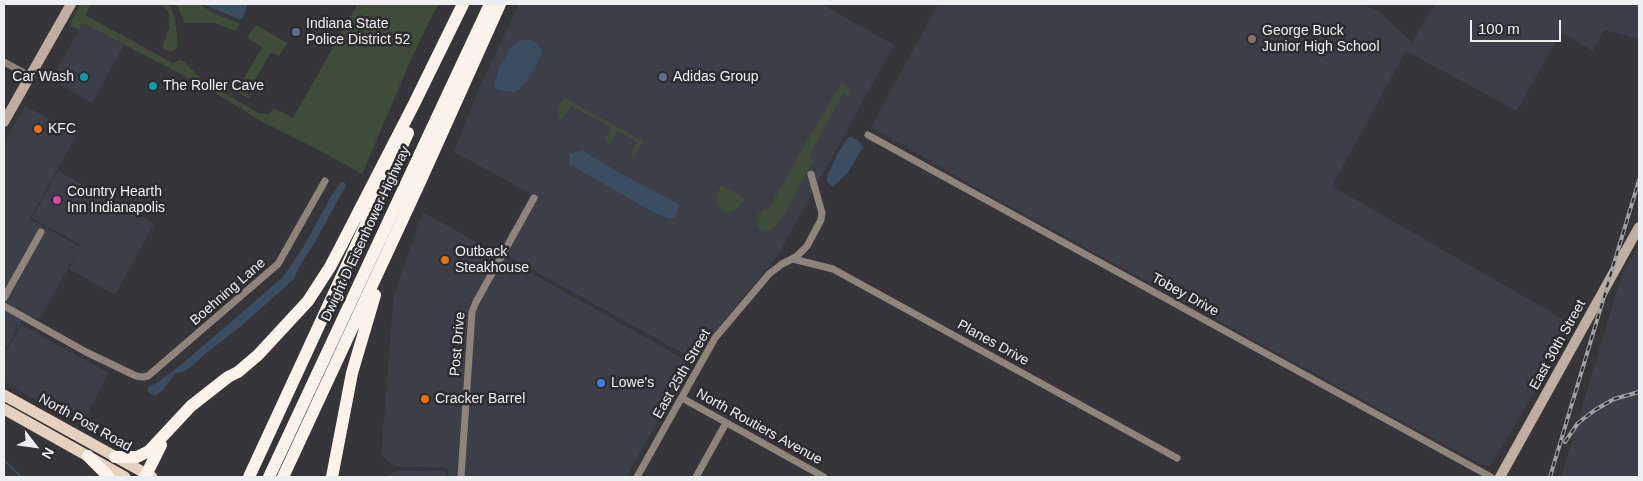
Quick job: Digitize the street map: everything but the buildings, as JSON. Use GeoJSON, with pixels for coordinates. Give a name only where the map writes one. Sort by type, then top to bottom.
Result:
{"type":"FeatureCollection","features":[{"type":"Feature","properties":{"kind":"highway"},"geometry":{"type":"LineString","coordinates":[[116,457],[144,455],[200,399],[258,355],[308,301],[330,267],[463,4]]}},
{"type":"Feature","properties":{"kind":"highway","name":"Dwight D Eisenhower Highway"},"geometry":{"type":"LineString","coordinates":[[249,477],[468,4]]}},
{"type":"Feature","properties":{"kind":"highway","name":"Dwight D Eisenhower Highway"},"geometry":{"type":"LineString","coordinates":[[269,477],[490,4]]}},
{"type":"Feature","properties":{"kind":"highway"},"geometry":{"type":"LineString","coordinates":[[283,477],[420,182],[500,4]]}},
{"type":"Feature","properties":{"kind":"highway"},"geometry":{"type":"LineString","coordinates":[[332,477],[345,403],[360,342],[377,290],[420,182]]}},
{"type":"Feature","properties":{"kind":"highway"},"geometry":{"type":"LineString","coordinates":[[147,476],[169,430]]}},
{"type":"Feature","properties":{"kind":"highway"},"geometry":{"type":"LineString","coordinates":[[88,456],[109,477]]}},
{"type":"Feature","properties":{"kind":"main road"},"geometry":{"type":"LineString","coordinates":[[4,122],[71,4]]}},
{"type":"Feature","properties":{"kind":"main road","name":"East 30th Street"},"geometry":{"type":"LineString","coordinates":[[1500,477],[1639,227]]}},
{"type":"Feature","properties":{"kind":"main road","name":"North Post Road"},"geometry":{"type":"LineString","coordinates":[[4,395],[147,476]]}},
{"type":"Feature","properties":{"kind":"main road","name":"North Post Road"},"geometry":{"type":"LineString","coordinates":[[4,409],[125,477]]}},
{"type":"Feature","properties":{"kind":"street"},"geometry":{"type":"LineString","coordinates":[[4,62],[30,76]]}},
{"type":"Feature","properties":{"kind":"street","name":"Tobey Drive"},"geometry":{"type":"LineString","coordinates":[[868,135],[1491,477]]}},
{"type":"Feature","properties":{"kind":"street","name":"East 25th Street"},"geometry":{"type":"LineString","coordinates":[[637,477],[718,333],[769,274],[802,251],[822,218],[811,174]]}},
{"type":"Feature","properties":{"kind":"street","name":"Boehning Lane"},"geometry":{"type":"LineString","coordinates":[[4,306],[86,352],[143,378],[153,373],[278,264],[325,181]]}},
{"type":"Feature","properties":{"kind":"street","name":"Post Drive"},"geometry":{"type":"LineString","coordinates":[[461,477],[472,312],[534,198]]}},
{"type":"Feature","properties":{"kind":"street"},"geometry":{"type":"LineString","coordinates":[[4,298],[41,232]]}},
{"type":"Feature","properties":{"kind":"street","name":"Planes Drive"},"geometry":{"type":"LineString","coordinates":[[793,259],[833,269],[1177,458]]}},
{"type":"Feature","properties":{"kind":"street","name":"North Routiers Avenue"},"geometry":{"type":"LineString","coordinates":[[682,398],[824,477]]}},
{"type":"Feature","properties":{"kind":"street"},"geometry":{"type":"LineString","coordinates":[[696,477],[726,423]]}},
{"type":"Feature","properties":{"kind":"shaded area"},"geometry":{"type":"Polygon","coordinates":[[[519,4],[821,4],[894,45],[778,255],[693,359],[499,251],[531,194],[454,152],[479,88],[519,4]]]}},
{"type":"Feature","properties":{"kind":"shaded area"},"geometry":{"type":"Polygon","coordinates":[[[938,4],[1363,4],[1381,13],[1412,42],[1435,4],[1639,4],[1639,39],[1604,30],[1593,51],[1561,32],[1517,111],[1406,51],[1332,186],[1575,326],[1490,466],[1482,465],[986,193],[871,127],[938,4]]]}},
{"type":"Feature","properties":{"kind":"shaded area"},"geometry":{"type":"Polygon","coordinates":[[[83,23],[124,45],[92,103],[55,82],[53,76],[83,23]]]}},
{"type":"Feature","properties":{"kind":"shaded area"},"geometry":{"type":"Polygon","coordinates":[[[25,106],[77,134],[30,219],[80,247],[39,320],[26,314],[4,352],[4,143],[25,106]]]}},
{"type":"Feature","properties":{"kind":"shaded area"},"geometry":{"type":"Polygon","coordinates":[[[58,171],[154,224],[115,295],[69,269],[81,245],[32,218],[58,171]]]}},
{"type":"Feature","properties":{"kind":"shaded area"},"geometry":{"type":"Polygon","coordinates":[[[423,212],[691,363],[626,477],[449,477],[448,468],[393,466],[381,454],[394,294],[423,212]]]}},
{"type":"Feature","properties":{"kind":"shaded area"},"geometry":{"type":"Polygon","coordinates":[[[1639,245],[1639,477],[1561,477],[1621,277],[1639,245]]]}},
{"type":"Feature","properties":{"kind":"shaded area"},"geometry":{"type":"Polygon","coordinates":[[[21,325],[109,373],[81,425],[4,382],[4,355],[21,325]]]}},
{"type":"Feature","properties":{"kind":"shaded area"},"geometry":{"type":"Polygon","coordinates":[[[396,471],[445,471],[446,477],[387,477],[396,471]]]}},
{"type":"Feature","properties":{"kind":"green space"},"geometry":{"type":"Polygon","coordinates":[[[81,4],[91,4],[85,15],[173,63],[180,60],[183,61],[202,80],[260,114],[269,114],[274,108],[293,118],[356,8],[356,4],[438,4],[413,55],[362,174],[261,121],[209,89],[83,23],[79,29],[71,27],[72,19],[81,4]]]}},
{"type":"Feature","properties":{"kind":"green space"},"geometry":{"type":"Polygon","coordinates":[[[162,4],[167,4],[174,15],[178,47],[172,52],[164,49],[163,45],[169,28],[169,13],[162,4]]]}},
{"type":"Feature","properties":{"kind":"green space"},"geometry":{"type":"Polygon","coordinates":[[[176,4],[200,4],[213,13],[240,24],[235,31],[215,23],[185,23],[176,4]]]}},
{"type":"Feature","properties":{"kind":"green space"},"geometry":{"type":"Polygon","coordinates":[[[256,25],[287,43],[279,56],[271,52],[247,94],[251,97],[248,98],[234,88],[238,89],[262,47],[247,38],[256,25]]]}},
{"type":"Feature","properties":{"kind":"green space"},"geometry":{"type":"Polygon","coordinates":[[[842,82],[847,85],[850,93],[849,97],[843,94],[810,154],[813,162],[777,226],[770,231],[761,231],[757,216],[765,208],[768,210],[842,82]]]}},
{"type":"Feature","properties":{"kind":"green space"},"geometry":{"type":"Polygon","coordinates":[[[565,98],[643,141],[633,159],[631,153],[637,142],[618,131],[610,145],[605,139],[611,127],[571,106],[562,119],[559,118],[558,109],[565,98]]]}},
{"type":"Feature","properties":{"kind":"green space"},"geometry":{"type":"Polygon","coordinates":[[[721,185],[746,198],[736,210],[725,212],[718,206],[716,197],[721,185]]]}},
{"type":"Feature","properties":{"kind":"water"},"geometry":{"type":"Polygon","coordinates":[[[202,4],[248,4],[242,20],[202,4]]]}},
{"type":"Feature","properties":{"kind":"water"},"geometry":{"type":"Polygon","coordinates":[[[520,40],[531,40],[536,43],[542,50],[541,56],[527,81],[518,91],[498,90],[494,86],[498,70],[511,47],[520,40]]]}},
{"type":"Feature","properties":{"kind":"water"},"geometry":{"type":"Polygon","coordinates":[[[851,137],[859,141],[863,147],[847,174],[832,187],[827,181],[827,177],[839,151],[848,138],[851,137]]]}},
{"type":"Feature","properties":{"kind":"water"},"geometry":{"type":"Polygon","coordinates":[[[582,150],[618,172],[675,202],[679,205],[675,217],[669,219],[653,212],[569,164],[570,154],[582,150]]]}},
{"type":"Feature","properties":{"kind":"water"},"geometry":{"type":"Polygon","coordinates":[[[341,182],[344,182],[346,185],[294,279],[191,367],[183,372],[176,373],[163,390],[155,396],[148,392],[150,386],[182,364],[283,277],[304,246],[330,198],[341,182]]]}},
{"type":"Feature","properties":{"kind":"waterway"},"geometry":{"type":"LineString","coordinates":[[4,460],[21,477]]}},
{"type":"Feature","properties":{"kind":"railway"},"geometry":{"type":"LineString","coordinates":[[1550,477],[1639,180]]}},
{"type":"Feature","properties":{"kind":"railway"},"geometry":{"type":"LineString","coordinates":[[1565,442],[1578,423],[1595,410],[1614,399],[1639,392]]}},
{"type":"Feature","properties":{"kind":"place","name":"Indiana State Police District 52"},"geometry":{"type":"Point","coordinates":[296,32]}},
{"type":"Feature","properties":{"kind":"place","name":"George Buck Junior High School"},"geometry":{"type":"Point","coordinates":[1252,39]}},
{"type":"Feature","properties":{"kind":"place","name":"Car Wash"},"geometry":{"type":"Point","coordinates":[84,77]}},
{"type":"Feature","properties":{"kind":"place","name":"Adidas Group"},"geometry":{"type":"Point","coordinates":[663,77]}},
{"type":"Feature","properties":{"kind":"place","name":"The Roller Cave"},"geometry":{"type":"Point","coordinates":[153,86]}},
{"type":"Feature","properties":{"kind":"place","name":"KFC"},"geometry":{"type":"Point","coordinates":[38,129]}},
{"type":"Feature","properties":{"kind":"place","name":"Country Hearth Inn Indianapolis"},"geometry":{"type":"Point","coordinates":[57,200]}},
{"type":"Feature","properties":{"kind":"place","name":"Outback Steakhouse"},"geometry":{"type":"Point","coordinates":[445,260]}},
{"type":"Feature","properties":{"kind":"place","name":"Lowe's"},"geometry":{"type":"Point","coordinates":[601,383]}},
{"type":"Feature","properties":{"kind":"place","name":"Cracker Barrel"},"geometry":{"type":"Point","coordinates":[425,399]}}]}
